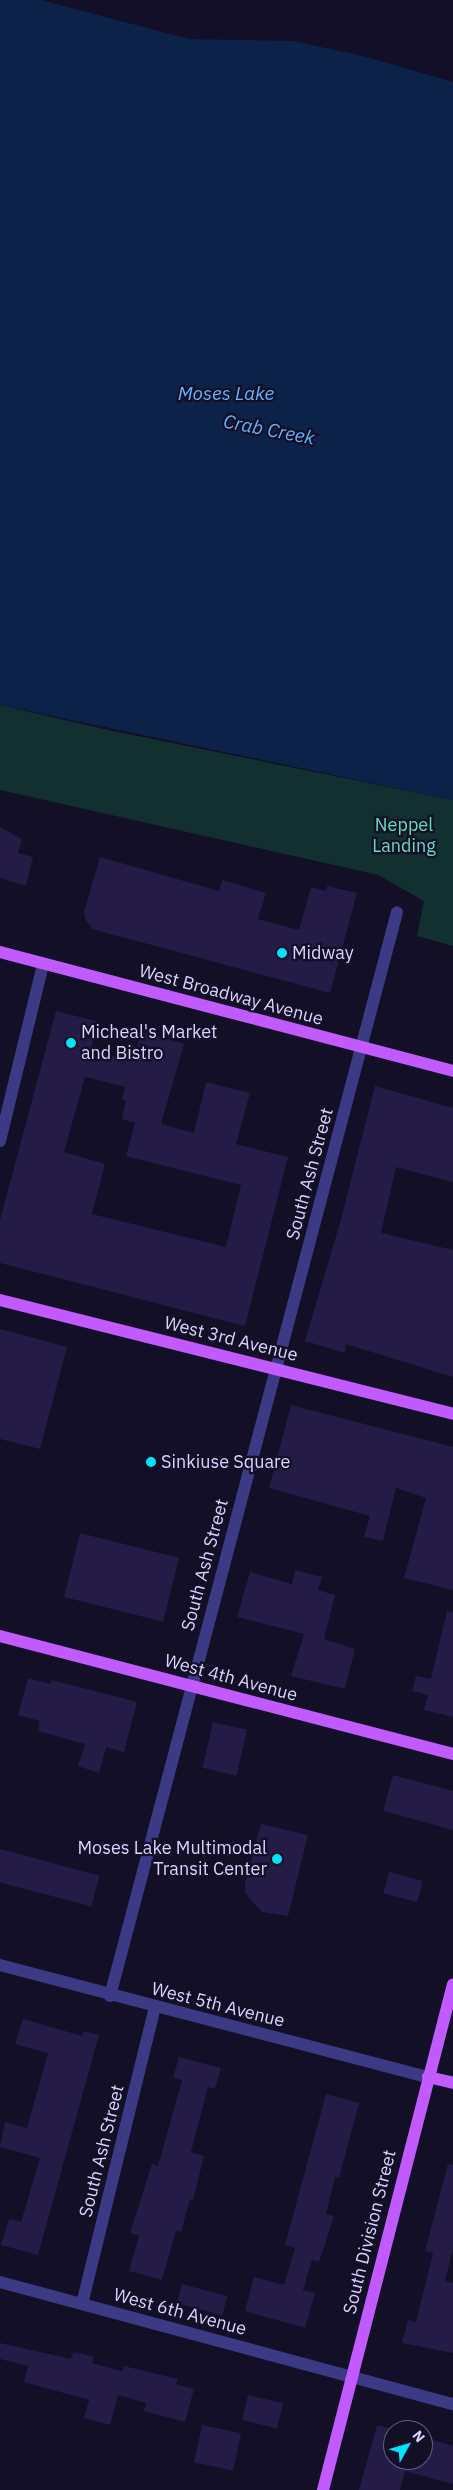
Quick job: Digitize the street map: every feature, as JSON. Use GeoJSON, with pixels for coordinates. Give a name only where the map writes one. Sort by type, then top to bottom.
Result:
{"type":"FeatureCollection","features":[{"type":"Feature","properties":{"kind":"main road","name":"West Broadway Avenue"},"geometry":{"type":"LineString","coordinates":[[0,952],[453,1072]]}},
{"type":"Feature","properties":{"kind":"main road","name":"West 3rd Avenue"},"geometry":{"type":"LineString","coordinates":[[0,1300],[453,1414]]}},
{"type":"Feature","properties":{"kind":"main road","name":"West 4th Avenue"},"geometry":{"type":"LineString","coordinates":[[0,1636],[453,1754]]}},
{"type":"Feature","properties":{"kind":"main road","name":"South Division Street"},"geometry":{"type":"LineString","coordinates":[[323,2490],[453,1984]]}},
{"type":"Feature","properties":{"kind":"main road"},"geometry":{"type":"LineString","coordinates":[[428,2077],[453,2084]]}},
{"type":"Feature","properties":{"kind":"street","name":"South Ash Street"},"geometry":{"type":"LineString","coordinates":[[110,1996],[190,1686],[397,912]]}},
{"type":"Feature","properties":{"kind":"street"},"geometry":{"type":"LineString","coordinates":[[0,1141],[43,964]]}},
{"type":"Feature","properties":{"kind":"street","name":"West 5th Avenue"},"geometry":{"type":"LineString","coordinates":[[0,1966],[428,2077]]}},
{"type":"Feature","properties":{"kind":"street","name":"South Ash Street"},"geometry":{"type":"LineString","coordinates":[[82,2304],[155,2007]]}},
{"type":"Feature","properties":{"kind":"street","name":"West 6th Avenue"},"geometry":{"type":"LineString","coordinates":[[0,2282],[453,2404]]}},
{"type":"Feature","properties":{"kind":"green space","name":"Neppel Landing"},"geometry":{"type":"Polygon","coordinates":[[[0,705],[108,730],[453,800],[453,946],[417,936],[424,901],[378,875],[0,790],[0,705]]]}},
{"type":"Feature","properties":{"kind":"water","name":"Moses Lake"},"geometry":{"type":"Polygon","coordinates":[[[0,0],[41,0],[189,39],[293,41],[363,56],[453,82],[453,800],[0,705],[0,0]]]}},
{"type":"Feature","properties":{"kind":"building"},"geometry":{"type":"Polygon","coordinates":[[[0,827],[22,839],[18,853],[33,857],[26,886],[0,878],[0,827]]]}},
{"type":"Feature","properties":{"kind":"building"},"geometry":{"type":"Polygon","coordinates":[[[100,857],[219,891],[222,880],[266,893],[258,919],[299,930],[311,887],[326,891],[327,886],[357,893],[330,993],[92,929],[85,919],[84,912],[100,857]]]}},
{"type":"Feature","properties":{"kind":"building"},"geometry":{"type":"Polygon","coordinates":[[[56,1011],[96,1021],[91,1050],[133,1061],[141,1032],[184,1044],[161,1124],[194,1133],[206,1082],[250,1093],[236,1144],[288,1157],[245,1326],[0,1263],[0,1220],[56,1011]],[[85,1077],[64,1152],[105,1164],[92,1214],[226,1247],[241,1185],[126,1156],[135,1123],[122,1119],[126,1101],[122,1100],[125,1087],[85,1077]]]}},
{"type":"Feature","properties":{"kind":"building"},"geometry":{"type":"Polygon","coordinates":[[[375,1086],[453,1108],[453,1182],[396,1167],[381,1233],[453,1250],[453,1377],[346,1344],[345,1353],[305,1341],[340,1223],[375,1086]]]}},
{"type":"Feature","properties":{"kind":"building"},"geometry":{"type":"Polygon","coordinates":[[[0,1329],[67,1347],[40,1449],[0,1439],[0,1329]]]}},
{"type":"Feature","properties":{"kind":"building"},"geometry":{"type":"Polygon","coordinates":[[[291,1405],[453,1447],[453,1590],[404,1578],[426,1498],[396,1488],[383,1541],[364,1537],[370,1516],[269,1488],[291,1405]]]}},
{"type":"Feature","properties":{"kind":"building"},"geometry":{"type":"Polygon","coordinates":[[[80,1533],[179,1558],[163,1622],[64,1597],[80,1533]]]}},
{"type":"Feature","properties":{"kind":"building"},"geometry":{"type":"Polygon","coordinates":[[[295,1570],[322,1577],[318,1590],[335,1595],[324,1639],[355,1649],[345,1689],[291,1676],[304,1634],[237,1617],[250,1572],[292,1584],[295,1570]]]}},
{"type":"Feature","properties":{"kind":"building"},"geometry":{"type":"Polygon","coordinates":[[[447,1611],[453,1612],[453,1717],[424,1710],[428,1695],[412,1691],[416,1676],[431,1679],[447,1611]]]}},
{"type":"Feature","properties":{"kind":"building"},"geometry":{"type":"Polygon","coordinates":[[[28,1678],[50,1684],[51,1680],[137,1702],[124,1752],[106,1747],[99,1773],[78,1766],[85,1744],[38,1731],[40,1721],[18,1715],[28,1678]]]}},
{"type":"Feature","properties":{"kind":"building"},"geometry":{"type":"Polygon","coordinates":[[[213,1722],[247,1730],[237,1776],[202,1768],[213,1722]]]}},
{"type":"Feature","properties":{"kind":"building"},"geometry":{"type":"Polygon","coordinates":[[[393,1775],[453,1791],[453,1830],[383,1811],[393,1775]]]}},
{"type":"Feature","properties":{"kind":"building","name":"Moses Lake Multimodal Transit Center"},"geometry":{"type":"Polygon","coordinates":[[[261,1824],[308,1835],[288,1916],[262,1912],[245,1893],[245,1883],[261,1824]]]}},
{"type":"Feature","properties":{"kind":"building"},"geometry":{"type":"Polygon","coordinates":[[[0,1849],[99,1876],[91,1907],[0,1882],[0,1849]]]}},
{"type":"Feature","properties":{"kind":"building"},"geometry":{"type":"Polygon","coordinates":[[[389,1872],[423,1881],[417,1902],[383,1893],[389,1872]]]}},
{"type":"Feature","properties":{"kind":"building"},"geometry":{"type":"Polygon","coordinates":[[[23,2019],[82,2036],[84,2031],[99,2035],[38,2255],[1,2245],[9,2219],[21,2222],[40,2158],[0,2147],[5,2122],[27,2128],[48,2053],[15,2044],[23,2019]]]}},
{"type":"Feature","properties":{"kind":"building"},"geometry":{"type":"Polygon","coordinates":[[[179,2057],[221,2068],[215,2089],[208,2087],[191,2152],[204,2156],[193,2200],[190,2199],[181,2232],[176,2231],[162,2280],[129,2271],[139,2236],[130,2233],[152,2164],[158,2166],[164,2145],[182,2080],[173,2078],[179,2057]]]}},
{"type":"Feature","properties":{"kind":"building"},"geometry":{"type":"Polygon","coordinates":[[[326,2094],[359,2103],[339,2178],[335,2177],[326,2214],[334,2216],[319,2262],[312,2260],[303,2290],[315,2293],[305,2328],[245,2311],[254,2277],[284,2285],[295,2248],[285,2245],[326,2094]]]}},
{"type":"Feature","properties":{"kind":"building"},"geometry":{"type":"Polygon","coordinates":[[[448,2164],[453,2165],[453,2249],[445,2281],[453,2283],[453,2353],[402,2343],[408,2320],[416,2322],[433,2253],[425,2251],[448,2164]]]}},
{"type":"Feature","properties":{"kind":"building"},"geometry":{"type":"Polygon","coordinates":[[[182,2284],[227,2296],[222,2315],[177,2303],[182,2284]]]}},
{"type":"Feature","properties":{"kind":"building"},"geometry":{"type":"Polygon","coordinates":[[[0,2343],[71,2359],[73,2352],[94,2357],[92,2363],[122,2371],[124,2366],[178,2379],[176,2384],[194,2389],[185,2422],[144,2411],[146,2403],[118,2395],[110,2425],[84,2418],[89,2400],[24,2382],[28,2366],[0,2359],[0,2343]]]}},
{"type":"Feature","properties":{"kind":"building"},"geometry":{"type":"Polygon","coordinates":[[[248,2395],[283,2403],[277,2428],[242,2420],[248,2395]]]}},
{"type":"Feature","properties":{"kind":"building"},"geometry":{"type":"Polygon","coordinates":[[[202,2425],[241,2433],[233,2470],[194,2462],[202,2425]]]}},
{"type":"Feature","properties":{"kind":"building"},"geometry":{"type":"Polygon","coordinates":[[[377,2425],[383,2426],[383,2470],[433,2470],[433,2440],[453,2446],[453,2484],[405,2471],[400,2490],[359,2490],[377,2425]]]}},
{"type":"Feature","properties":{"kind":"place","name":"Midway"},"geometry":{"type":"Point","coordinates":[282,953]}},
{"type":"Feature","properties":{"kind":"place","name":"Micheal's Market and Bistro"},"geometry":{"type":"Point","coordinates":[71,1043]}},
{"type":"Feature","properties":{"kind":"place","name":"Sinkiuse Square"},"geometry":{"type":"Point","coordinates":[151,1462]}},
{"type":"Feature","properties":{"kind":"place","name":"Moses Lake Multimodal Transit Center"},"geometry":{"type":"Point","coordinates":[277,1859]}},
{"type":"Feature","properties":{"kind":"water label","name":"Crab Creek"},"geometry":{"type":"Point","coordinates":[269,430]}}]}
